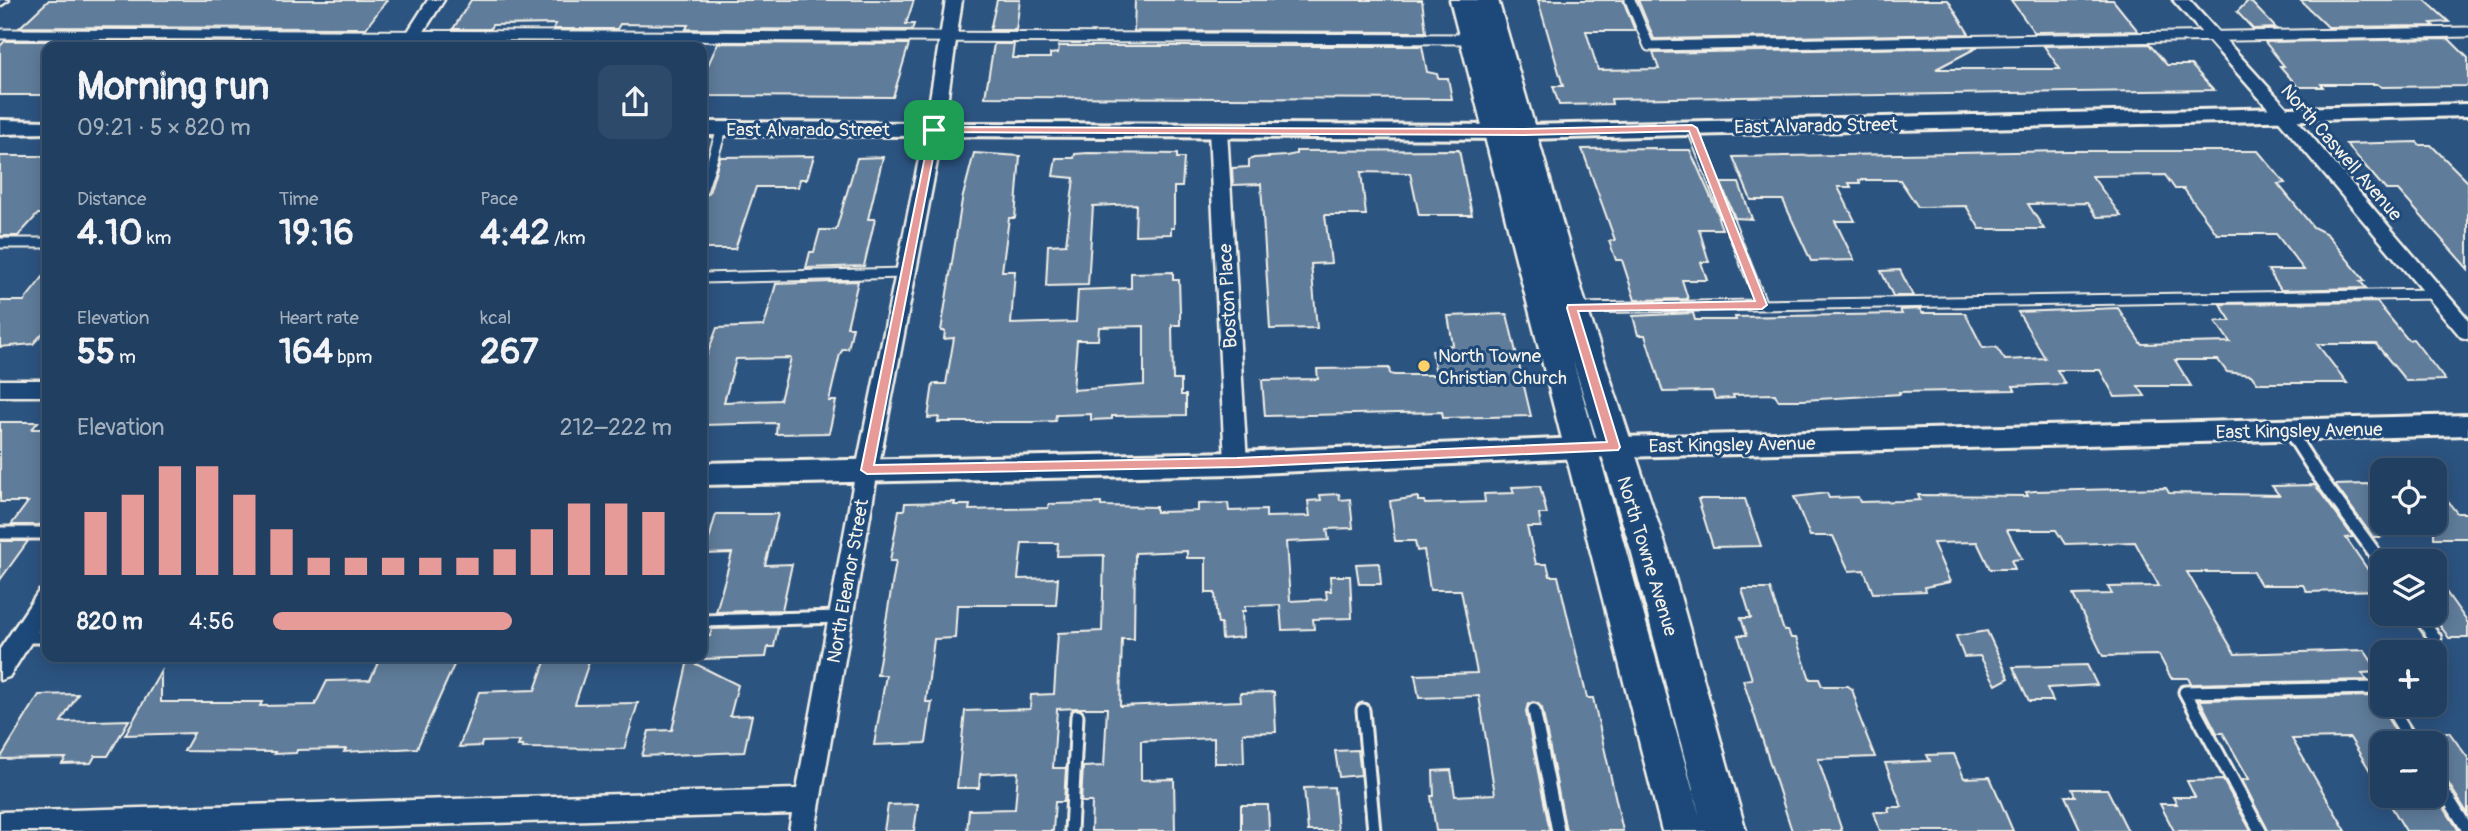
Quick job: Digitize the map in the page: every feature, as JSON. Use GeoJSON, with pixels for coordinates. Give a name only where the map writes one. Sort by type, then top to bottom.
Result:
{"type":"FeatureCollection","features":[{"type":"Feature","properties":{"kind":"main road","name":"North Towne Avenue"},"geometry":{"type":"LineString","coordinates":[[1462,0],[1485,39],[1512,132],[1572,308],[1598,447],[1683,831]]}},
{"type":"Feature","properties":{"kind":"main road","name":"North Towne Avenue"},"geometry":{"type":"LineString","coordinates":[[1485,39],[1486,0]]}},
{"type":"Feature","properties":{"kind":"main road","name":"North Towne Avenue"},"geometry":{"type":"LineString","coordinates":[[1512,132],[1543,308],[1598,447],[1650,553],[1726,831]]}},
{"type":"Feature","properties":{"kind":"street"},"geometry":{"type":"LineString","coordinates":[[409,41],[436,0]]}},
{"type":"Feature","properties":{"kind":"street","name":"North Eleanor Street"},"geometry":{"type":"LineString","coordinates":[[802,831],[867,470],[934,130],[954,0]]}},
{"type":"Feature","properties":{"kind":"street","name":"North Caswell Avenue"},"geometry":{"type":"LineString","coordinates":[[2181,0],[2282,113],[2468,332]]}},
{"type":"Feature","properties":{"kind":"street","name":"East Alvarado Street"},"geometry":{"type":"LineString","coordinates":[[712,129],[1512,132],[2468,110]]}},
{"type":"Feature","properties":{"kind":"street"},"geometry":{"type":"LineString","coordinates":[[0,127],[42,127]]}},
{"type":"Feature","properties":{"kind":"street","name":"Boston Place"},"geometry":{"type":"LineString","coordinates":[[1217,130],[1237,463]]}},
{"type":"Feature","properties":{"kind":"street"},"geometry":{"type":"LineString","coordinates":[[0,388],[42,388]]}},
{"type":"Feature","properties":{"kind":"street","name":"East Kingsley Avenue"},"geometry":{"type":"LineString","coordinates":[[707,474],[1237,463],[1598,447],[2468,425]]}},
{"type":"Feature","properties":{"kind":"street"},"geometry":{"type":"LineString","coordinates":[[0,669],[42,606]]}},
{"type":"Feature","properties":{"kind":"street"},"geometry":{"type":"LineString","coordinates":[[0,825],[189,825],[808,801]]}},
{"type":"Feature","properties":{"kind":"lane"},"geometry":{"type":"LineString","coordinates":[[1630,0],[1649,46],[2468,32]]}},
{"type":"Feature","properties":{"kind":"lane"},"geometry":{"type":"LineString","coordinates":[[0,34],[295,35],[409,41],[1485,39]]}},
{"type":"Feature","properties":{"kind":"lane"},"geometry":{"type":"LineString","coordinates":[[289,42],[295,35]]}},
{"type":"Feature","properties":{"kind":"lane"},"geometry":{"type":"LineString","coordinates":[[1692,128],[1762,305]]}},
{"type":"Feature","properties":{"kind":"lane"},"geometry":{"type":"LineString","coordinates":[[707,160],[712,129]]}},
{"type":"Feature","properties":{"kind":"lane"},"geometry":{"type":"LineString","coordinates":[[0,243],[42,243]]}},
{"type":"Feature","properties":{"kind":"lane"},"geometry":{"type":"LineString","coordinates":[[707,278],[905,273]]}},
{"type":"Feature","properties":{"kind":"lane"},"geometry":{"type":"LineString","coordinates":[[1572,308],[2436,294]]}},
{"type":"Feature","properties":{"kind":"lane"},"geometry":{"type":"LineString","coordinates":[[2289,430],[2372,549]]}},
{"type":"Feature","properties":{"kind":"lane"},"geometry":{"type":"LineString","coordinates":[[0,533],[42,533]]}},
{"type":"Feature","properties":{"kind":"lane"},"geometry":{"type":"LineString","coordinates":[[707,621],[840,617]]}},
{"type":"Feature","properties":{"kind":"lane"},"geometry":{"type":"LineString","coordinates":[[2426,626],[2435,638]]}},
{"type":"Feature","properties":{"kind":"lane"},"geometry":{"type":"LineString","coordinates":[[21,638],[42,637]]}},
{"type":"Feature","properties":{"kind":"lane"},"geometry":{"type":"LineString","coordinates":[[2260,831],[2185,692],[2370,688]]}},
{"type":"Feature","properties":{"kind":"lane"},"geometry":{"type":"LineString","coordinates":[[1363,710],[1374,831]]}},
{"type":"Feature","properties":{"kind":"lane"},"geometry":{"type":"LineString","coordinates":[[1534,710],[1559,831]]}},
{"type":"Feature","properties":{"kind":"lane"},"geometry":{"type":"LineString","coordinates":[[1071,831],[1077,716]]}},
{"type":"Feature","properties":{"kind":"lane"},"geometry":{"type":"LineString","coordinates":[[2447,797],[2468,830]]}},
{"type":"Feature","properties":{"kind":"building"},"geometry":{"type":"Polygon","coordinates":[[[49,0],[387,0],[366,28],[20,27],[49,0]]]}},
{"type":"Feature","properties":{"kind":"building"},"geometry":{"type":"Polygon","coordinates":[[[471,0],[914,0],[906,24],[914,24],[912,30],[686,29],[688,25],[620,24],[617,29],[553,29],[556,24],[492,25],[490,29],[453,29],[471,0]]]}},
{"type":"Feature","properties":{"kind":"building"},"geometry":{"type":"Polygon","coordinates":[[[997,0],[1020,0],[1016,30],[990,30],[997,0]]]}},
{"type":"Feature","properties":{"kind":"building"},"geometry":{"type":"Polygon","coordinates":[[[1135,0],[1422,0],[1426,32],[1134,31],[1135,0]]]}},
{"type":"Feature","properties":{"kind":"building"},"geometry":{"type":"Polygon","coordinates":[[[1538,0],[1623,0],[1635,31],[1586,31],[1598,70],[1659,69],[1653,53],[1978,47],[1936,69],[2060,69],[2044,46],[2149,44],[2167,65],[2191,65],[2214,90],[1611,99],[1612,104],[1559,105],[1553,86],[1563,86],[1538,0]]]}},
{"type":"Feature","properties":{"kind":"building"},"geometry":{"type":"Polygon","coordinates":[[[1638,0],[1948,0],[1969,34],[1654,39],[1638,0]]]}},
{"type":"Feature","properties":{"kind":"building"},"geometry":{"type":"Polygon","coordinates":[[[2011,0],[2113,0],[2138,31],[2034,32],[2011,0]]]}},
{"type":"Feature","properties":{"kind":"building"},"geometry":{"type":"Polygon","coordinates":[[[2249,0],[2276,28],[2253,29],[2237,12],[2249,0]]]}},
{"type":"Feature","properties":{"kind":"building"},"geometry":{"type":"Polygon","coordinates":[[[2300,0],[2425,0],[2449,22],[2431,23],[2434,26],[2328,27],[2300,0]]]}},
{"type":"Feature","properties":{"kind":"building"},"geometry":{"type":"Polygon","coordinates":[[[2449,39],[2468,58],[2468,86],[2382,87],[2377,84],[2321,84],[2323,87],[2298,87],[2265,42],[2449,39]]]}},
{"type":"Feature","properties":{"kind":"building"},"geometry":{"type":"Polygon","coordinates":[[[5,41],[47,41],[42,42],[42,95],[0,95],[0,46],[5,41]]]}},
{"type":"Feature","properties":{"kind":"building"},"geometry":{"type":"Polygon","coordinates":[[[103,41],[280,42],[102,42],[103,41]]]}},
{"type":"Feature","properties":{"kind":"building"},"geometry":{"type":"Polygon","coordinates":[[[718,43],[909,44],[893,97],[707,96],[707,67],[718,43]]]}},
{"type":"Feature","properties":{"kind":"building"},"geometry":{"type":"Polygon","coordinates":[[[994,44],[1014,44],[1012,58],[1050,58],[1050,54],[1058,53],[1059,46],[1422,46],[1427,72],[1437,74],[1438,78],[1448,78],[1452,99],[985,97],[994,44]]]}},
{"type":"Feature","properties":{"kind":"building"},"geometry":{"type":"Polygon","coordinates":[[[2417,142],[2420,145],[2431,145],[2468,182],[2468,269],[2398,190],[2386,190],[2346,144],[2417,142]]]}},
{"type":"Feature","properties":{"kind":"building"},"geometry":{"type":"Polygon","coordinates":[[[1582,149],[1690,150],[1720,218],[1722,229],[1699,229],[1709,262],[1701,262],[1707,280],[1682,280],[1688,299],[1635,300],[1622,260],[1616,260],[1609,241],[1615,240],[1582,149]]]}},
{"type":"Feature","properties":{"kind":"building"},"geometry":{"type":"Polygon","coordinates":[[[1459,150],[1472,215],[1419,215],[1410,173],[1361,172],[1366,215],[1325,215],[1331,263],[1311,264],[1317,328],[1270,329],[1261,184],[1233,185],[1232,168],[1249,167],[1249,160],[1254,158],[1286,156],[1296,154],[1296,151],[1459,150]]]}},
{"type":"Feature","properties":{"kind":"building"},"geometry":{"type":"Polygon","coordinates":[[[2068,151],[2258,151],[2285,183],[2278,184],[2313,227],[2327,234],[2365,281],[2360,281],[2366,288],[2281,290],[2268,270],[2304,270],[2276,234],[2217,234],[2184,189],[2175,189],[2165,175],[2092,176],[2121,216],[2097,217],[2087,203],[2028,204],[2044,229],[1980,229],[1966,206],[1918,207],[1900,180],[1859,180],[1860,183],[1849,183],[1851,187],[1838,187],[1855,221],[1835,221],[1854,260],[1811,261],[1783,200],[1751,200],[1733,157],[2068,151]]]}},
{"type":"Feature","properties":{"kind":"building"},"geometry":{"type":"Polygon","coordinates":[[[974,153],[1020,156],[1015,218],[1009,218],[1002,271],[1015,271],[1011,324],[1076,322],[1078,290],[1131,288],[1131,273],[1173,272],[1173,280],[1179,280],[1180,325],[1172,325],[1173,380],[1181,380],[1181,395],[1186,395],[1186,415],[1112,416],[1112,419],[1091,420],[1091,414],[1056,415],[1055,421],[1034,422],[938,422],[939,417],[928,418],[933,384],[946,384],[954,338],[944,339],[945,331],[941,331],[962,200],[974,153]],[[1144,326],[1099,327],[1098,340],[1077,340],[1073,390],[1144,385],[1144,326]]]}},
{"type":"Feature","properties":{"kind":"building"},"geometry":{"type":"Polygon","coordinates":[[[1075,154],[1177,154],[1177,158],[1184,158],[1182,187],[1174,187],[1174,228],[1171,228],[1171,234],[1135,235],[1136,204],[1093,206],[1088,285],[1046,286],[1048,245],[1066,244],[1074,178],[1053,176],[1056,158],[1074,158],[1075,154]]]}},
{"type":"Feature","properties":{"kind":"building"},"geometry":{"type":"Polygon","coordinates":[[[0,156],[42,156],[42,214],[38,214],[18,236],[0,236],[0,156]]]}},
{"type":"Feature","properties":{"kind":"building"},"geometry":{"type":"Polygon","coordinates":[[[814,156],[807,179],[800,179],[798,187],[756,187],[735,249],[707,249],[707,194],[720,157],[814,156]]]}},
{"type":"Feature","properties":{"kind":"building"},"geometry":{"type":"Polygon","coordinates":[[[883,157],[868,219],[875,219],[864,266],[806,268],[820,230],[836,230],[857,158],[883,157]]]}},
{"type":"Feature","properties":{"kind":"building"},"geometry":{"type":"Polygon","coordinates":[[[1721,183],[1739,183],[1752,219],[1735,218],[1721,183]]]}},
{"type":"Feature","properties":{"kind":"building"},"geometry":{"type":"Polygon","coordinates":[[[1900,270],[1913,296],[1893,296],[1881,271],[1900,270]]]}},
{"type":"Feature","properties":{"kind":"building"},"geometry":{"type":"Polygon","coordinates":[[[42,278],[42,334],[33,344],[0,347],[0,301],[24,301],[42,278]]]}},
{"type":"Feature","properties":{"kind":"building"},"geometry":{"type":"Polygon","coordinates":[[[858,281],[847,327],[853,327],[848,349],[843,349],[840,354],[829,401],[836,401],[829,433],[776,434],[777,423],[707,425],[707,355],[717,328],[764,326],[776,284],[858,281]],[[791,358],[736,359],[724,402],[780,400],[791,358]]]}},
{"type":"Feature","properties":{"kind":"building"},"geometry":{"type":"Polygon","coordinates":[[[2377,302],[2408,340],[2413,339],[2445,380],[2406,381],[2376,344],[2317,344],[2347,383],[2257,383],[2251,375],[2227,372],[2218,360],[2175,360],[2191,386],[2138,386],[2145,396],[2115,397],[2100,370],[2057,370],[2065,384],[2013,386],[2015,390],[1899,392],[1900,394],[1803,400],[1778,400],[1775,394],[1733,395],[1734,398],[1715,399],[1712,391],[1663,392],[1645,335],[1638,335],[1633,316],[1693,313],[1695,320],[1736,320],[1735,317],[1902,314],[1900,310],[1920,309],[1922,313],[1965,313],[1983,348],[1996,347],[2005,360],[2045,358],[2018,312],[2118,308],[2141,344],[2230,342],[2215,321],[2231,321],[2220,304],[2377,302]]]}},
{"type":"Feature","properties":{"kind":"building"},"geometry":{"type":"Polygon","coordinates":[[[1507,314],[1531,416],[1443,418],[1442,412],[1265,416],[1262,380],[1318,379],[1317,369],[1389,368],[1390,374],[1394,375],[1436,375],[1432,351],[1444,350],[1444,346],[1453,345],[1448,316],[1507,314]]]}},
{"type":"Feature","properties":{"kind":"building"},"geometry":{"type":"Polygon","coordinates":[[[0,422],[38,422],[32,429],[42,429],[42,522],[40,525],[11,525],[28,502],[0,502],[0,422]]]}},
{"type":"Feature","properties":{"kind":"building"},"geometry":{"type":"Polygon","coordinates":[[[2315,485],[2353,537],[2346,538],[2370,573],[2370,590],[2307,592],[2303,585],[2261,585],[2253,572],[2187,572],[2235,654],[2364,650],[2370,659],[2370,673],[2362,673],[2367,680],[2191,684],[2188,678],[2171,678],[2159,655],[2103,656],[2073,595],[2112,594],[2108,587],[2159,586],[2135,542],[2065,544],[2056,530],[2007,530],[2022,559],[2011,560],[2015,569],[1990,569],[1977,542],[1933,543],[1950,582],[1925,587],[1926,591],[1873,593],[1864,570],[1849,571],[1833,536],[1810,536],[1794,497],[1827,493],[1829,498],[1858,497],[1860,502],[1904,501],[1920,500],[1918,495],[2028,496],[2026,492],[2035,491],[2166,488],[2169,493],[2279,495],[2272,486],[2315,485]]]}},
{"type":"Feature","properties":{"kind":"building"},"geometry":{"type":"Polygon","coordinates":[[[2335,485],[2370,486],[2370,533],[2335,485]]]}},
{"type":"Feature","properties":{"kind":"building"},"geometry":{"type":"Polygon","coordinates":[[[1540,486],[1547,514],[1539,514],[1541,527],[1527,527],[1536,564],[1547,564],[1550,576],[1558,576],[1587,698],[1593,698],[1623,831],[1566,831],[1542,708],[1533,702],[1528,704],[1526,712],[1550,831],[1436,831],[1431,796],[1434,796],[1433,771],[1451,770],[1455,796],[1495,794],[1479,696],[1419,698],[1415,675],[1477,673],[1461,590],[1430,590],[1424,550],[1417,551],[1415,541],[1395,541],[1390,501],[1418,497],[1418,501],[1424,501],[1425,504],[1485,502],[1484,494],[1514,493],[1512,487],[1540,486]]]}},
{"type":"Feature","properties":{"kind":"building"},"geometry":{"type":"Polygon","coordinates":[[[1339,494],[1340,500],[1350,499],[1353,528],[1327,529],[1329,540],[1286,542],[1290,601],[1327,599],[1326,591],[1331,591],[1330,576],[1350,576],[1352,618],[1313,619],[1314,629],[1282,630],[1280,605],[1245,606],[1245,611],[1242,611],[1243,637],[1222,639],[1215,593],[1206,593],[1206,558],[1187,558],[1187,551],[1135,553],[1134,639],[1122,639],[1120,706],[1241,701],[1240,693],[1274,692],[1276,732],[1243,733],[1244,763],[1214,763],[1214,738],[1141,741],[1141,780],[1174,779],[1175,831],[1091,831],[1092,802],[1081,802],[1083,767],[1104,766],[1107,708],[1077,708],[1057,709],[1053,768],[1066,768],[1064,802],[1055,802],[1053,831],[967,831],[969,810],[1015,809],[1018,772],[980,774],[979,788],[957,788],[965,711],[1030,709],[1031,695],[1054,694],[1058,633],[1102,631],[1104,555],[1057,556],[1058,543],[1022,543],[1018,579],[1058,578],[1056,605],[957,605],[955,638],[934,639],[926,702],[932,702],[926,743],[874,745],[886,675],[877,675],[896,561],[890,561],[899,510],[904,510],[905,503],[955,502],[954,505],[970,505],[969,510],[1048,508],[1049,504],[1101,503],[1101,506],[1156,507],[1156,512],[1198,511],[1198,504],[1228,503],[1229,511],[1266,510],[1266,517],[1310,516],[1308,501],[1321,500],[1320,495],[1339,494]]]}},
{"type":"Feature","properties":{"kind":"building"},"geometry":{"type":"Polygon","coordinates":[[[1698,499],[1745,499],[1761,546],[1713,547],[1698,499]]]}},
{"type":"Feature","properties":{"kind":"building"},"geometry":{"type":"Polygon","coordinates":[[[2447,500],[2457,513],[2468,513],[2468,538],[2434,538],[2434,535],[2447,535],[2447,500]]]}},
{"type":"Feature","properties":{"kind":"building"},"geometry":{"type":"Polygon","coordinates":[[[716,514],[778,514],[765,565],[792,564],[782,610],[716,612],[732,553],[707,554],[716,514]]]}},
{"type":"Feature","properties":{"kind":"building"},"geometry":{"type":"Polygon","coordinates":[[[0,541],[28,541],[0,580],[0,541]]]}},
{"type":"Feature","properties":{"kind":"building"},"geometry":{"type":"Polygon","coordinates":[[[1379,563],[1381,584],[1359,584],[1356,564],[1379,563]]]}},
{"type":"Feature","properties":{"kind":"building"},"geometry":{"type":"Polygon","coordinates":[[[1742,589],[1770,589],[1784,631],[1788,631],[1791,638],[1796,638],[1810,679],[1819,679],[1822,686],[1848,686],[1852,689],[1857,711],[1875,757],[1818,759],[1842,831],[1792,831],[1743,680],[1752,679],[1738,635],[1747,635],[1741,618],[1751,618],[1742,589]]]}},
{"type":"Feature","properties":{"kind":"building"},"geometry":{"type":"Polygon","coordinates":[[[2447,593],[2468,623],[2468,638],[2449,638],[2440,626],[2447,626],[2447,593]]]}},
{"type":"Feature","properties":{"kind":"building"},"geometry":{"type":"Polygon","coordinates":[[[778,627],[774,647],[768,647],[766,657],[707,659],[707,636],[710,636],[712,629],[778,627]]]}},
{"type":"Feature","properties":{"kind":"building"},"geometry":{"type":"Polygon","coordinates":[[[1987,631],[2009,678],[1996,685],[1980,656],[1964,657],[1956,636],[1987,631]]]}},
{"type":"Feature","properties":{"kind":"building"},"geometry":{"type":"Polygon","coordinates":[[[378,662],[455,662],[417,748],[344,752],[346,749],[297,750],[296,753],[274,754],[275,752],[184,751],[194,733],[125,735],[161,671],[161,702],[315,705],[327,681],[370,680],[378,662]]]}},
{"type":"Feature","properties":{"kind":"building"},"geometry":{"type":"Polygon","coordinates":[[[545,662],[589,662],[575,704],[638,703],[624,749],[522,748],[523,746],[518,746],[520,741],[482,742],[481,746],[459,747],[479,692],[535,690],[545,662]]]}},
{"type":"Feature","properties":{"kind":"building"},"geometry":{"type":"Polygon","coordinates":[[[688,662],[738,685],[730,716],[752,715],[744,752],[642,756],[649,731],[672,730],[688,662]]]}},
{"type":"Feature","properties":{"kind":"building"},"geometry":{"type":"Polygon","coordinates":[[[2087,665],[2097,685],[2047,688],[2053,701],[2029,701],[2013,667],[2087,665]]]}},
{"type":"Feature","properties":{"kind":"building"},"geometry":{"type":"Polygon","coordinates":[[[78,694],[61,722],[129,720],[108,756],[95,756],[91,763],[62,764],[66,758],[0,759],[39,695],[78,694]]]}},
{"type":"Feature","properties":{"kind":"building"},"geometry":{"type":"Polygon","coordinates":[[[2370,696],[2370,717],[2387,717],[2395,731],[2370,731],[2370,770],[2350,738],[2292,739],[2346,831],[2268,831],[2242,780],[2249,779],[2223,733],[2217,733],[2200,700],[2370,696]]]}},
{"type":"Feature","properties":{"kind":"building"},"geometry":{"type":"Polygon","coordinates":[[[2447,732],[2468,758],[2468,814],[2447,781],[2447,732]]]}},
{"type":"Feature","properties":{"kind":"building"},"geometry":{"type":"Polygon","coordinates":[[[1358,750],[1361,775],[1339,777],[1335,751],[1358,750]]]}},
{"type":"Feature","properties":{"kind":"building"},"geometry":{"type":"Polygon","coordinates":[[[1954,754],[1964,778],[1990,777],[2013,831],[1880,831],[1874,812],[1889,812],[1888,807],[1902,807],[1885,763],[1930,761],[1927,755],[1954,754]]]}},
{"type":"Feature","properties":{"kind":"building"},"geometry":{"type":"Polygon","coordinates":[[[2223,780],[2251,831],[2174,831],[2160,804],[2177,804],[2173,797],[2195,797],[2187,781],[2223,780]]]}},
{"type":"Feature","properties":{"kind":"building"},"geometry":{"type":"Polygon","coordinates":[[[1334,787],[1338,831],[1308,831],[1304,788],[1334,787]]]}},
{"type":"Feature","properties":{"kind":"building"},"geometry":{"type":"Polygon","coordinates":[[[2072,789],[2107,789],[2128,831],[2081,831],[2065,796],[2075,796],[2072,789]]]}},
{"type":"Feature","properties":{"kind":"building"},"geometry":{"type":"Polygon","coordinates":[[[918,804],[914,831],[884,831],[888,805],[918,804]]]}},
{"type":"Feature","properties":{"kind":"building"},"geometry":{"type":"Polygon","coordinates":[[[1241,805],[1268,805],[1269,831],[1241,831],[1241,805]]]}},
{"type":"Feature","properties":{"kind":"building"},"geometry":{"type":"Polygon","coordinates":[[[2392,808],[2444,808],[2459,831],[2406,831],[2392,808]]]}},
{"type":"Feature","properties":{"kind":"place","name":"North Towne Christian Church"},"geometry":{"type":"Point","coordinates":[1424,366]}},
{"type":"Feature","properties":{"kind":"route"},"geometry":{"type":"LineString","coordinates":[[1692,128],[1762,305],[1572,308],[1614,447],[1237,463],[867,470],[934,130],[1525,132],[1692,128]]}}]}
